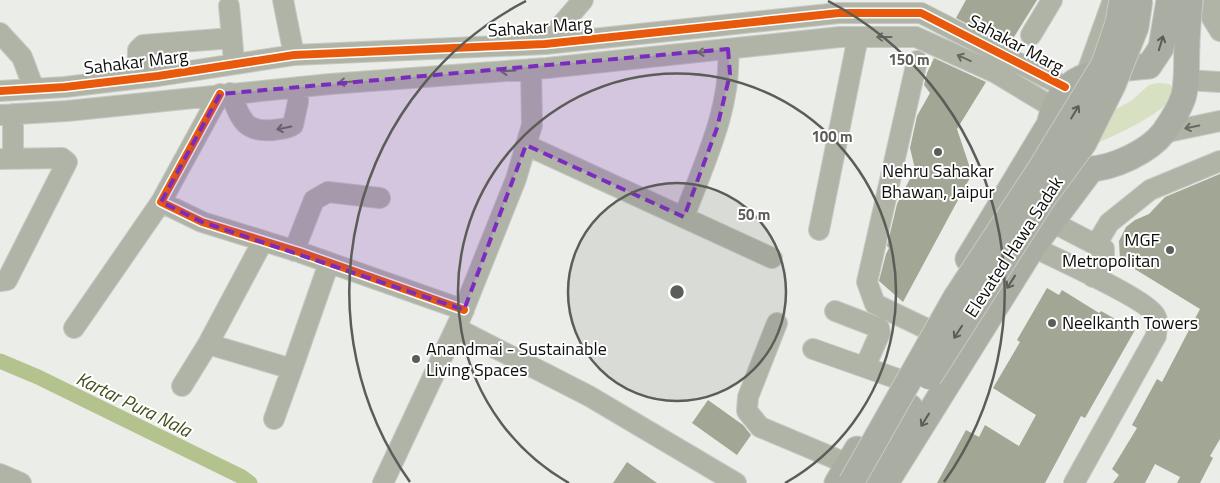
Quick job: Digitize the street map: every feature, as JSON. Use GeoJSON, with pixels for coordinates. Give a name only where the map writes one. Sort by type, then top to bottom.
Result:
{"type":"FeatureCollection","features":[{"type":"Feature","properties":{"kind":"main road","name":"Elevated Hawa Sadak"},"geometry":{"type":"LineString","coordinates":[[845,477],[956,297],[1040,169],[1104,64],[1118,23],[1122,0]]}},
{"type":"Feature","properties":{"kind":"main road","name":"Elevated Hawa Sadak"},"geometry":{"type":"LineString","coordinates":[[864,483],[910,407],[1044,197],[1084,143],[1113,85],[1136,27],[1140,0]]}},
{"type":"Feature","properties":{"kind":"main road"},"geometry":{"type":"LineString","coordinates":[[1063,100],[1047,145],[1054,157],[1071,170],[1090,171],[1114,164],[1139,152],[1163,133],[1183,97],[1186,80],[1190,0]]}},
{"type":"Feature","properties":{"kind":"main road"},"geometry":{"type":"LineString","coordinates":[[845,477],[926,328],[1063,100],[1150,66],[1160,48],[1168,9]]}},
{"type":"Feature","properties":{"kind":"main road"},"geometry":{"type":"LineString","coordinates":[[1150,66],[1186,80]]}},
{"type":"Feature","properties":{"kind":"main road"},"geometry":{"type":"LineString","coordinates":[[886,483],[1050,221],[1090,171]]}},
{"type":"Feature","properties":{"kind":"street"},"geometry":{"type":"LineString","coordinates":[[283,0],[294,55]]}},
{"type":"Feature","properties":{"kind":"street"},"geometry":{"type":"LineString","coordinates":[[1031,34],[1052,0]]}},
{"type":"Feature","properties":{"kind":"street"},"geometry":{"type":"LineString","coordinates":[[1063,100],[1113,0]]}},
{"type":"Feature","properties":{"kind":"street"},"geometry":{"type":"LineString","coordinates":[[1214,0],[1212,18],[1220,32]]}},
{"type":"Feature","properties":{"kind":"street"},"geometry":{"type":"LineString","coordinates":[[545,44],[577,3]]}},
{"type":"Feature","properties":{"kind":"street"},"geometry":{"type":"LineString","coordinates":[[229,6],[234,64]]}},
{"type":"Feature","properties":{"kind":"street","name":"Sahakar Marg"},"geometry":{"type":"LineString","coordinates":[[0,91],[138,78],[294,55],[545,44],[839,13],[873,7],[921,13],[1063,100]]}},
{"type":"Feature","properties":{"kind":"street"},"geometry":{"type":"LineString","coordinates":[[0,34],[22,57],[34,88]]}},
{"type":"Feature","properties":{"kind":"street"},"geometry":{"type":"LineString","coordinates":[[819,230],[858,37]]}},
{"type":"Feature","properties":{"kind":"street","name":"Sahakar Marg"},"geometry":{"type":"LineString","coordinates":[[7,114],[298,87],[531,69],[858,37],[916,38],[1063,100]]}},
{"type":"Feature","properties":{"kind":"street"},"geometry":{"type":"LineString","coordinates":[[138,78],[138,50],[143,45],[232,38]]}},
{"type":"Feature","properties":{"kind":"street"},"geometry":{"type":"LineString","coordinates":[[684,217],[717,128],[730,74],[728,49]]}},
{"type":"Feature","properties":{"kind":"street"},"geometry":{"type":"LineString","coordinates":[[917,61],[867,282],[875,304],[926,328]]}},
{"type":"Feature","properties":{"kind":"street"},"geometry":{"type":"LineString","coordinates":[[384,483],[460,319],[516,179],[532,125],[531,69]]}},
{"type":"Feature","properties":{"kind":"street"},"geometry":{"type":"LineString","coordinates":[[1186,80],[1220,82]]}},
{"type":"Feature","properties":{"kind":"street"},"geometry":{"type":"LineString","coordinates":[[74,328],[161,202],[225,94],[247,126],[255,130],[274,130],[293,125],[298,102],[298,87]]}},
{"type":"Feature","properties":{"kind":"street"},"geometry":{"type":"LineString","coordinates":[[0,281],[6,280],[67,162],[62,158],[7,158],[7,114]]}},
{"type":"Feature","properties":{"kind":"street"},"geometry":{"type":"LineString","coordinates":[[1163,133],[1220,121]]}},
{"type":"Feature","properties":{"kind":"street"},"geometry":{"type":"LineString","coordinates":[[526,145],[772,258]]}},
{"type":"Feature","properties":{"kind":"street"},"geometry":{"type":"LineString","coordinates":[[1096,245],[1108,223],[1150,190],[1220,161]]}},
{"type":"Feature","properties":{"kind":"street"},"geometry":{"type":"LineString","coordinates":[[294,251],[314,200],[328,192],[380,198]]}},
{"type":"Feature","properties":{"kind":"street"},"geometry":{"type":"LineString","coordinates":[[161,202],[202,222],[329,263],[460,319],[736,483]]}},
{"type":"Feature","properties":{"kind":"street"},"geometry":{"type":"LineString","coordinates":[[1050,221],[1104,249],[1104,254],[1093,278]]}},
{"type":"Feature","properties":{"kind":"street"},"geometry":{"type":"LineString","coordinates":[[182,386],[208,344],[263,241]]}},
{"type":"Feature","properties":{"kind":"street"},"geometry":{"type":"LineString","coordinates":[[1033,247],[1153,311],[1157,324],[1156,336],[1074,483]]}},
{"type":"Feature","properties":{"kind":"street"},"geometry":{"type":"LineString","coordinates":[[274,419],[329,263]]}},
{"type":"Feature","properties":{"kind":"street"},"geometry":{"type":"LineString","coordinates":[[836,311],[879,328],[880,333],[865,367]]}},
{"type":"Feature","properties":{"kind":"street"},"geometry":{"type":"LineString","coordinates":[[777,323],[748,397],[746,411],[760,427],[845,477]]}},
{"type":"Feature","properties":{"kind":"street"},"geometry":{"type":"LineString","coordinates":[[208,344],[292,369]]}},
{"type":"Feature","properties":{"kind":"street"},"geometry":{"type":"LineString","coordinates":[[813,349],[898,379]]}},
{"type":"Feature","properties":{"kind":"street"},"geometry":{"type":"LineString","coordinates":[[0,474],[21,483]]}},
{"type":"Feature","properties":{"kind":"highlighted area"},"geometry":{"type":"Polygon","coordinates":[[[728,49],[730,74],[717,128],[684,217],[526,145],[464,310],[202,222],[161,202],[220,94],[728,49]]]}},
{"type":"Feature","properties":{"kind":"green space"},"geometry":{"type":"Polygon","coordinates":[[[1158,83],[1170,84],[1174,94],[1168,102],[1147,118],[1085,148],[1107,114],[1131,101],[1149,85],[1158,83]]]}},
{"type":"Feature","properties":{"kind":"building"},"geometry":{"type":"Polygon","coordinates":[[[966,0],[1037,0],[1009,45],[956,18],[966,0]]]}},
{"type":"Feature","properties":{"kind":"building","name":"Nehru Sahakar Bhawan, Jaipur"},"geometry":{"type":"Polygon","coordinates":[[[934,58],[986,82],[957,129],[972,174],[903,302],[879,281],[889,248],[887,246],[897,204],[915,169],[910,148],[917,116],[930,93],[924,85],[934,58]]]}},
{"type":"Feature","properties":{"kind":"building"},"geometry":{"type":"Polygon","coordinates":[[[1220,174],[1220,439],[1210,456],[1213,458],[1200,483],[1177,483],[1180,477],[1155,464],[1145,483],[1113,483],[1119,475],[1112,469],[1137,428],[1132,425],[1157,379],[1162,382],[1200,309],[1120,260],[1119,241],[1126,227],[1135,220],[1149,214],[1165,197],[1220,174]]]}},
{"type":"Feature","properties":{"kind":"building"},"geometry":{"type":"Polygon","coordinates":[[[1047,288],[1059,295],[1062,290],[1099,313],[1101,311],[1135,330],[1085,418],[1081,416],[1045,483],[937,483],[966,430],[979,437],[985,425],[1019,446],[1036,415],[993,388],[1020,342],[1017,340],[1047,288]]]}},
{"type":"Feature","properties":{"kind":"building"},"geometry":{"type":"Polygon","coordinates":[[[708,400],[743,425],[751,435],[737,455],[692,423],[708,400]]]}},
{"type":"Feature","properties":{"kind":"building"},"geometry":{"type":"Polygon","coordinates":[[[627,462],[657,483],[613,483],[627,462]]]}},
{"type":"Feature","properties":{"kind":"waterway","name":"Kartar Pura Nala"},"geometry":{"type":"LineString","coordinates":[[0,361],[38,377],[242,477],[250,483]]}},
{"type":"Feature","properties":{"kind":"cycle path"},"geometry":{"type":"LineString","coordinates":[[0,91],[65,87],[158,76],[294,55],[545,44],[839,13],[921,13],[1065,87]]}},
{"type":"Feature","properties":{"kind":"cycle path"},"geometry":{"type":"LineString","coordinates":[[220,94],[161,202],[202,222],[299,252],[464,310]]}},
{"type":"Feature","properties":{"kind":"place","name":"Nehru Sahakar Bhawan, Jaipur"},"geometry":{"type":"Point","coordinates":[938,152]}},
{"type":"Feature","properties":{"kind":"place","name":"MGF Metropolitan"},"geometry":{"type":"Point","coordinates":[1170,250]}},
{"type":"Feature","properties":{"kind":"place","name":"Neelkanth Towers"},"geometry":{"type":"Point","coordinates":[1052,323]}},
{"type":"Feature","properties":{"kind":"place","name":"Anandmai - Sustainable Living Spaces"},"geometry":{"type":"Point","coordinates":[416,359]}}]}
